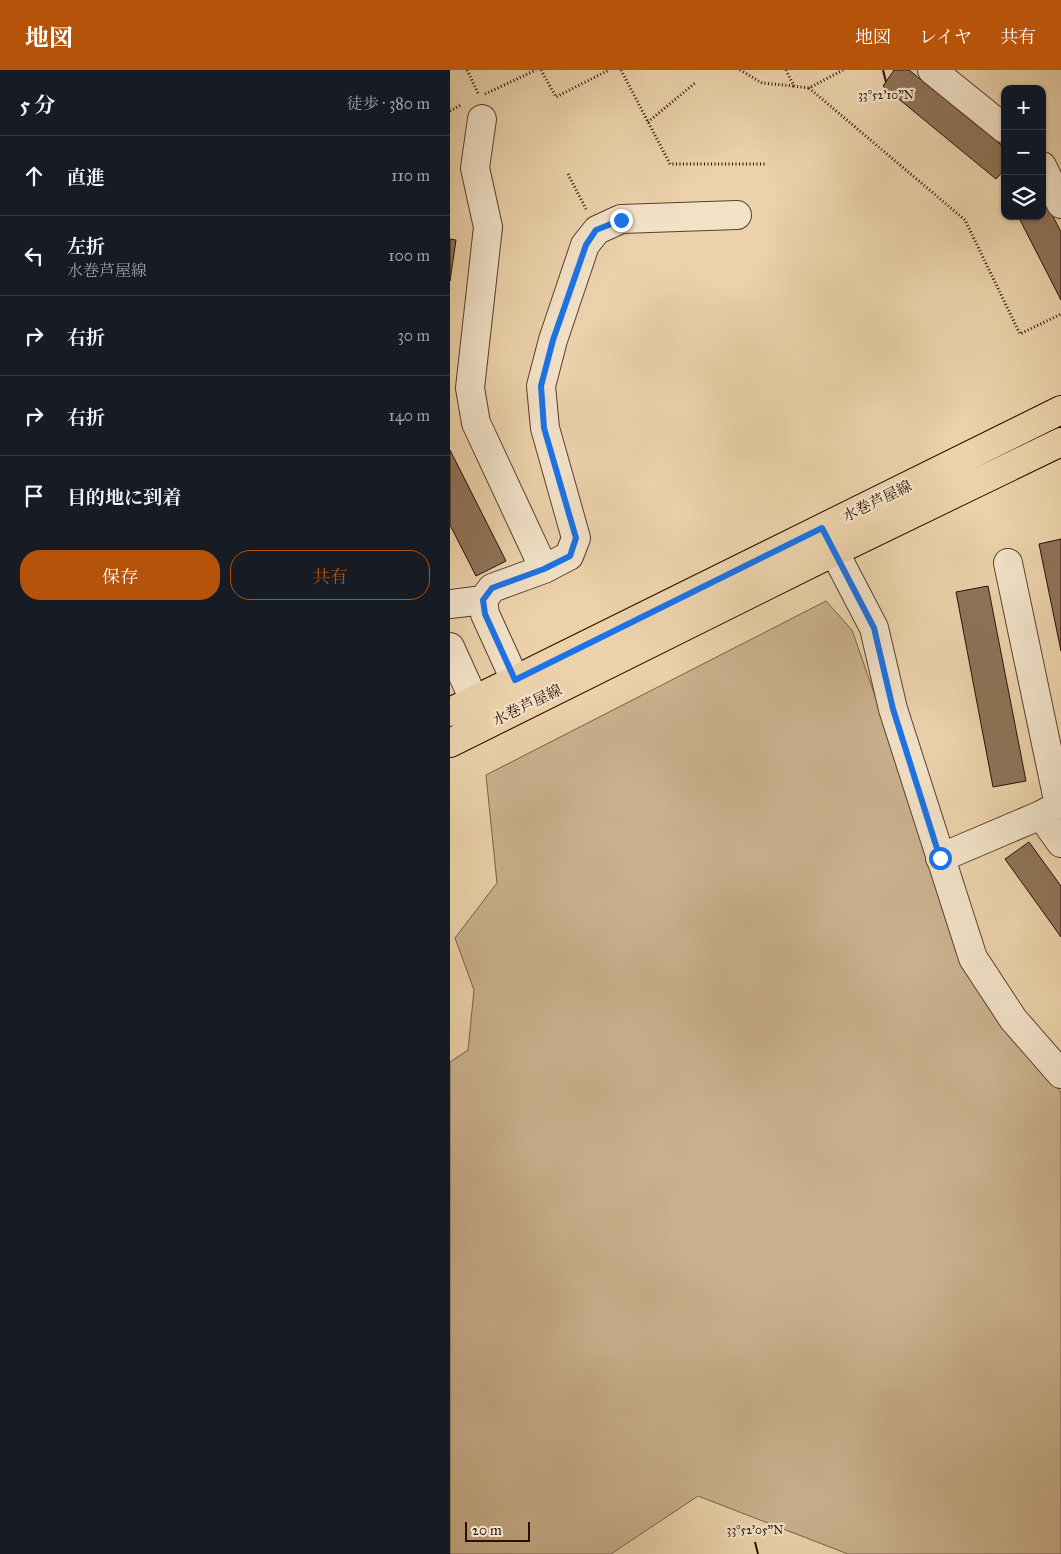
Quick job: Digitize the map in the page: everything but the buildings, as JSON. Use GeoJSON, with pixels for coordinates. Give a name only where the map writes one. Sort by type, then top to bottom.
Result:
{"type":"FeatureCollection","features":[{"type":"Feature","properties":{"kind":"main road","name":"水巻芦屋線"},"geometry":{"type":"LineString","coordinates":[[462,706],[1061,410]]}},
{"type":"Feature","properties":{"kind":"main road","name":"水巻芦屋線"},"geometry":{"type":"LineString","coordinates":[[450,743],[834,552],[1061,442]]}},
{"type":"Feature","properties":{"kind":"street"},"geometry":{"type":"LineString","coordinates":[[932,70],[1001,126]]}},
{"type":"Feature","properties":{"kind":"street"},"geometry":{"type":"LineString","coordinates":[[482,119],[475,168],[488,227],[470,388],[476,423],[544,569]]}},
{"type":"Feature","properties":{"kind":"street"},"geometry":{"type":"LineString","coordinates":[[1046,174],[1061,204]]}},
{"type":"Feature","properties":{"kind":"street"},"geometry":{"type":"LineString","coordinates":[[515,680],[485,614],[483,600],[492,588],[544,569],[570,556],[576,538],[544,428],[541,386],[553,340],[586,245],[596,230],[621,220],[737,215]]}},
{"type":"Feature","properties":{"kind":"street"},"geometry":{"type":"LineString","coordinates":[[822,528],[874,628],[893,709],[973,958],[1013,1019],[1061,1074]]}},
{"type":"Feature","properties":{"kind":"street"},"geometry":{"type":"LineString","coordinates":[[1008,563],[1061,843]]}},
{"type":"Feature","properties":{"kind":"street"},"geometry":{"type":"LineString","coordinates":[[450,604],[483,600]]}},
{"type":"Feature","properties":{"kind":"street"},"geometry":{"type":"LineString","coordinates":[[450,647],[462,706]]}},
{"type":"Feature","properties":{"kind":"street"},"geometry":{"type":"LineString","coordinates":[[940,858],[1053,808]]}},
{"type":"Feature","properties":{"kind":"path"},"geometry":{"type":"LineString","coordinates":[[467,70],[480,96],[536,70]]}},
{"type":"Feature","properties":{"kind":"path"},"geometry":{"type":"LineString","coordinates":[[541,70],[556,97],[609,70]]}},
{"type":"Feature","properties":{"kind":"path"},"geometry":{"type":"LineString","coordinates":[[621,70],[670,164],[767,164]]}},
{"type":"Feature","properties":{"kind":"path"},"geometry":{"type":"LineString","coordinates":[[740,70],[762,84],[809,88],[965,220],[1020,334],[1061,314]]}},
{"type":"Feature","properties":{"kind":"path"},"geometry":{"type":"LineString","coordinates":[[786,70],[794,86]]}},
{"type":"Feature","properties":{"kind":"path"},"geometry":{"type":"LineString","coordinates":[[809,88],[843,70]]}},
{"type":"Feature","properties":{"kind":"path"},"geometry":{"type":"LineString","coordinates":[[648,122],[695,83]]}},
{"type":"Feature","properties":{"kind":"path"},"geometry":{"type":"LineString","coordinates":[[568,174],[596,230]]}},
{"type":"Feature","properties":{"kind":"shaded area"},"geometry":{"type":"Polygon","coordinates":[[[826,601],[852,630],[940,882],[1004,1026],[1061,1092],[1061,1554],[848,1554],[698,1496],[611,1554],[450,1554],[450,1062],[468,1050],[474,990],[455,938],[497,883],[486,775],[826,601]]]}},
{"type":"Feature","properties":{"kind":"route"},"geometry":{"type":"LineString","coordinates":[[621,220],[596,230],[586,245],[553,340],[541,386],[544,428],[576,538],[570,556],[544,569],[492,588],[483,600],[485,614],[515,680],[822,528],[874,628],[893,709],[940,858]]}}]}
